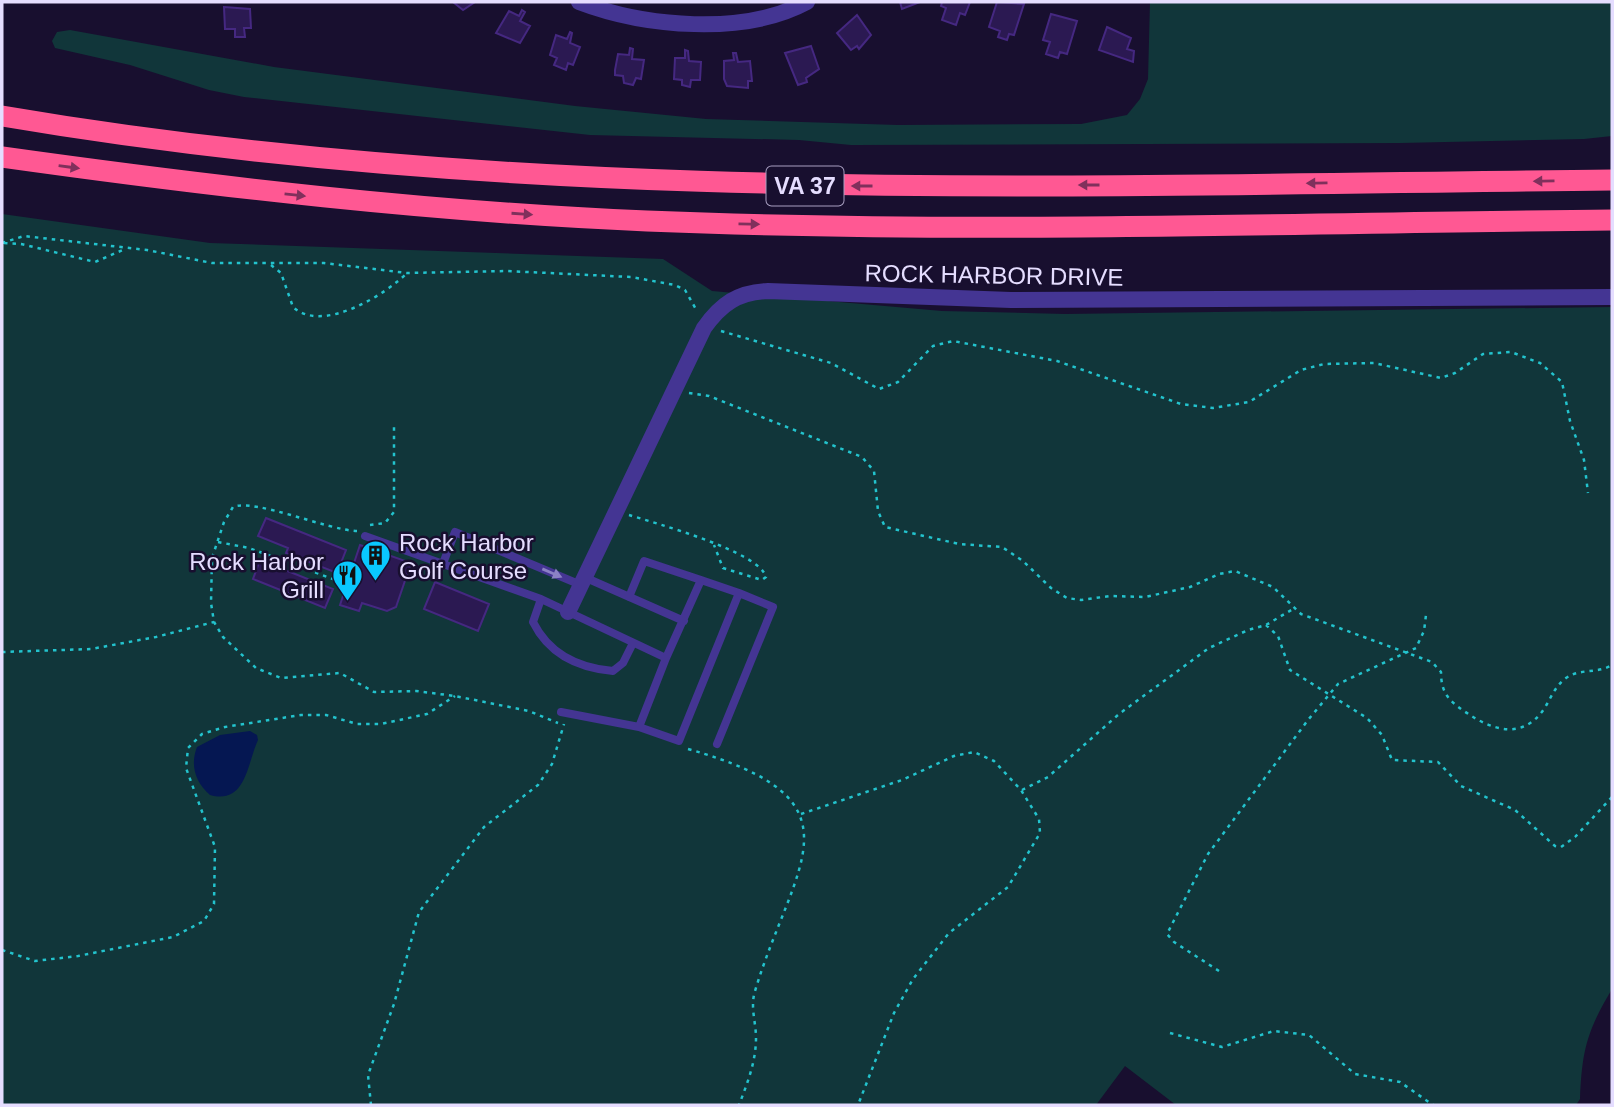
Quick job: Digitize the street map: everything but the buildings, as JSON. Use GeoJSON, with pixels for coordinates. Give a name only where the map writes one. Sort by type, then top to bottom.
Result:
{"type":"FeatureCollection","features":[{"type":"Feature","properties":{"kind":"highway","name":"VA 37"},"geometry":{"type":"LineString","coordinates":[[2,116],[311,157],[677,183],[912,186],[1612,180]]}},
{"type":"Feature","properties":{"kind":"highway","name":"VA 37"},"geometry":{"type":"LineString","coordinates":[[2,157],[257,191],[490,212],[643,221],[904,226],[1612,220]]}},
{"type":"Feature","properties":{"kind":"street"},"geometry":{"type":"LineString","coordinates":[[579,2],[628,17],[723,23],[765,18],[807,2]]}},
{"type":"Feature","properties":{"kind":"street","name":"ROCK HARBOR DRIVE"},"geometry":{"type":"LineString","coordinates":[[568,612],[704,328],[732,298],[768,291],[1011,300],[1612,297]]}},
{"type":"Feature","properties":{"kind":"lane"},"geometry":{"type":"LineString","coordinates":[[442,566],[455,532],[629,597],[684,621]]}},
{"type":"Feature","properties":{"kind":"lane"},"geometry":{"type":"LineString","coordinates":[[366,534],[442,566],[541,599],[666,658]]}},
{"type":"Feature","properties":{"kind":"lane"},"geometry":{"type":"LineString","coordinates":[[629,597],[644,561],[773,607],[716,744]]}},
{"type":"Feature","properties":{"kind":"lane"},"geometry":{"type":"LineString","coordinates":[[639,727],[701,580]]}},
{"type":"Feature","properties":{"kind":"lane"},"geometry":{"type":"LineString","coordinates":[[561,712],[639,727],[679,741],[739,593]]}},
{"type":"Feature","properties":{"kind":"lane"},"geometry":{"type":"LineString","coordinates":[[541,599],[533,622],[541,637],[558,653],[576,663],[591,669],[613,671],[624,663],[633,643]]}},
{"type":"Feature","properties":{"kind":"path"},"geometry":{"type":"LineString","coordinates":[[2,243],[24,236],[172,254],[201,262],[344,265],[407,273],[520,271],[661,282],[685,290],[692,297],[697,312],[692,327],[831,363],[879,389],[898,382],[933,346],[953,341],[1057,361],[1181,404],[1213,408],[1249,402],[1301,370],[1324,364],[1374,363],[1441,378],[1455,373],[1483,355],[1511,352],[1540,363],[1562,382],[1570,421],[1584,460],[1588,493]]}},
{"type":"Feature","properties":{"kind":"path"},"geometry":{"type":"LineString","coordinates":[[2,243],[21,244],[95,262],[129,249]]}},
{"type":"Feature","properties":{"kind":"path"},"geometry":{"type":"LineString","coordinates":[[268,263],[281,273],[293,307],[312,315],[366,304],[387,291],[407,273]]}},
{"type":"Feature","properties":{"kind":"path"},"geometry":{"type":"LineString","coordinates":[[671,394],[709,396],[848,449],[862,457],[874,471],[878,511],[885,527],[959,544],[1002,547],[1067,598],[1081,600],[1110,596],[1145,597],[1190,587],[1227,571],[1235,571],[1273,587],[1293,609],[1409,652],[1438,667],[1441,688],[1449,700],[1482,723],[1511,731],[1534,721],[1567,677],[1612,665]]}},
{"type":"Feature","properties":{"kind":"path"},"geometry":{"type":"LineString","coordinates":[[350,531],[364,525],[385,523],[393,517],[394,427]]}},
{"type":"Feature","properties":{"kind":"path"},"geometry":{"type":"LineString","coordinates":[[366,534],[240,504],[228,513],[209,573],[214,622],[240,655],[270,675],[292,678],[340,673],[374,692],[416,691],[455,696],[529,711],[548,721],[574,726]]}},
{"type":"Feature","properties":{"kind":"path"},"geometry":{"type":"LineString","coordinates":[[615,510],[688,533],[750,559],[760,566],[766,577],[752,579],[723,568],[714,545]]}},
{"type":"Feature","properties":{"kind":"path"},"geometry":{"type":"LineString","coordinates":[[218,542],[249,548],[341,582]]}},
{"type":"Feature","properties":{"kind":"path"},"geometry":{"type":"LineString","coordinates":[[1021,790],[1048,777],[1119,714],[1209,648],[1266,625],[1293,609]]}},
{"type":"Feature","properties":{"kind":"path"},"geometry":{"type":"LineString","coordinates":[[1219,971],[1174,942],[1167,934],[1208,854],[1328,695],[1350,676],[1409,652],[1421,640],[1426,615]]}},
{"type":"Feature","properties":{"kind":"path"},"geometry":{"type":"LineString","coordinates":[[2,652],[91,649],[156,637],[214,622]]}},
{"type":"Feature","properties":{"kind":"path"},"geometry":{"type":"LineString","coordinates":[[1266,625],[1278,636],[1290,670],[1357,711],[1376,727],[1392,760],[1438,762],[1461,786],[1515,810],[1555,846],[1561,847],[1575,837],[1612,797]]}},
{"type":"Feature","properties":{"kind":"path"},"geometry":{"type":"LineString","coordinates":[[2,950],[35,961],[78,956],[173,937],[204,921],[214,904],[215,847],[186,768],[188,748],[202,734],[225,727],[308,715],[326,715],[357,724],[381,724],[428,714],[455,696]]}},
{"type":"Feature","properties":{"kind":"path"},"geometry":{"type":"LineString","coordinates":[[371,1105],[368,1075],[394,1003],[419,912],[484,827],[538,785],[552,764],[564,724]]}},
{"type":"Feature","properties":{"kind":"path"},"geometry":{"type":"LineString","coordinates":[[678,746],[774,783],[785,792],[801,814],[804,838],[802,861],[753,999],[754,1052],[739,1105]]}},
{"type":"Feature","properties":{"kind":"path"},"geometry":{"type":"LineString","coordinates":[[801,814],[902,780],[954,756],[974,752],[994,761],[1021,790],[1039,819],[1040,833],[1008,887],[949,933],[927,958],[894,1013],[858,1105]]}},
{"type":"Feature","properties":{"kind":"path"},"geometry":{"type":"LineString","coordinates":[[1170,1033],[1222,1047],[1274,1031],[1310,1034],[1355,1074],[1400,1083],[1433,1105]]}},
{"type":"Feature","properties":{"kind":"green space"},"geometry":{"type":"Polygon","coordinates":[[[1150,2],[1612,2],[1612,136],[1400,143],[851,145],[799,140],[590,135],[244,97],[209,90],[130,65],[55,48],[52,41],[57,32],[70,30],[274,67],[575,106],[706,119],[898,125],[1081,124],[1127,115],[1140,99],[1148,79],[1150,2]]]}},
{"type":"Feature","properties":{"kind":"green space"},"geometry":{"type":"Polygon","coordinates":[[[2,214],[210,243],[663,259],[712,291],[942,311],[1065,314],[1612,307],[1612,989],[1587,1041],[1580,1099],[1576,1105],[1176,1105],[1125,1066],[1096,1105],[2,1105],[2,214]]]}},
{"type":"Feature","properties":{"kind":"shaded area"},"geometry":{"type":"Polygon","coordinates":[[[250,731],[257,735],[258,740],[238,788],[231,794],[210,795],[195,773],[197,747],[220,735],[250,731]]]}},
{"type":"Feature","properties":{"kind":"place","name":"Rock Harbor Golf Course"},"geometry":{"type":"Point","coordinates":[376,583]}},
{"type":"Feature","properties":{"kind":"place","name":"Rock Harbor Grill"},"geometry":{"type":"Point","coordinates":[347,602]}}]}
